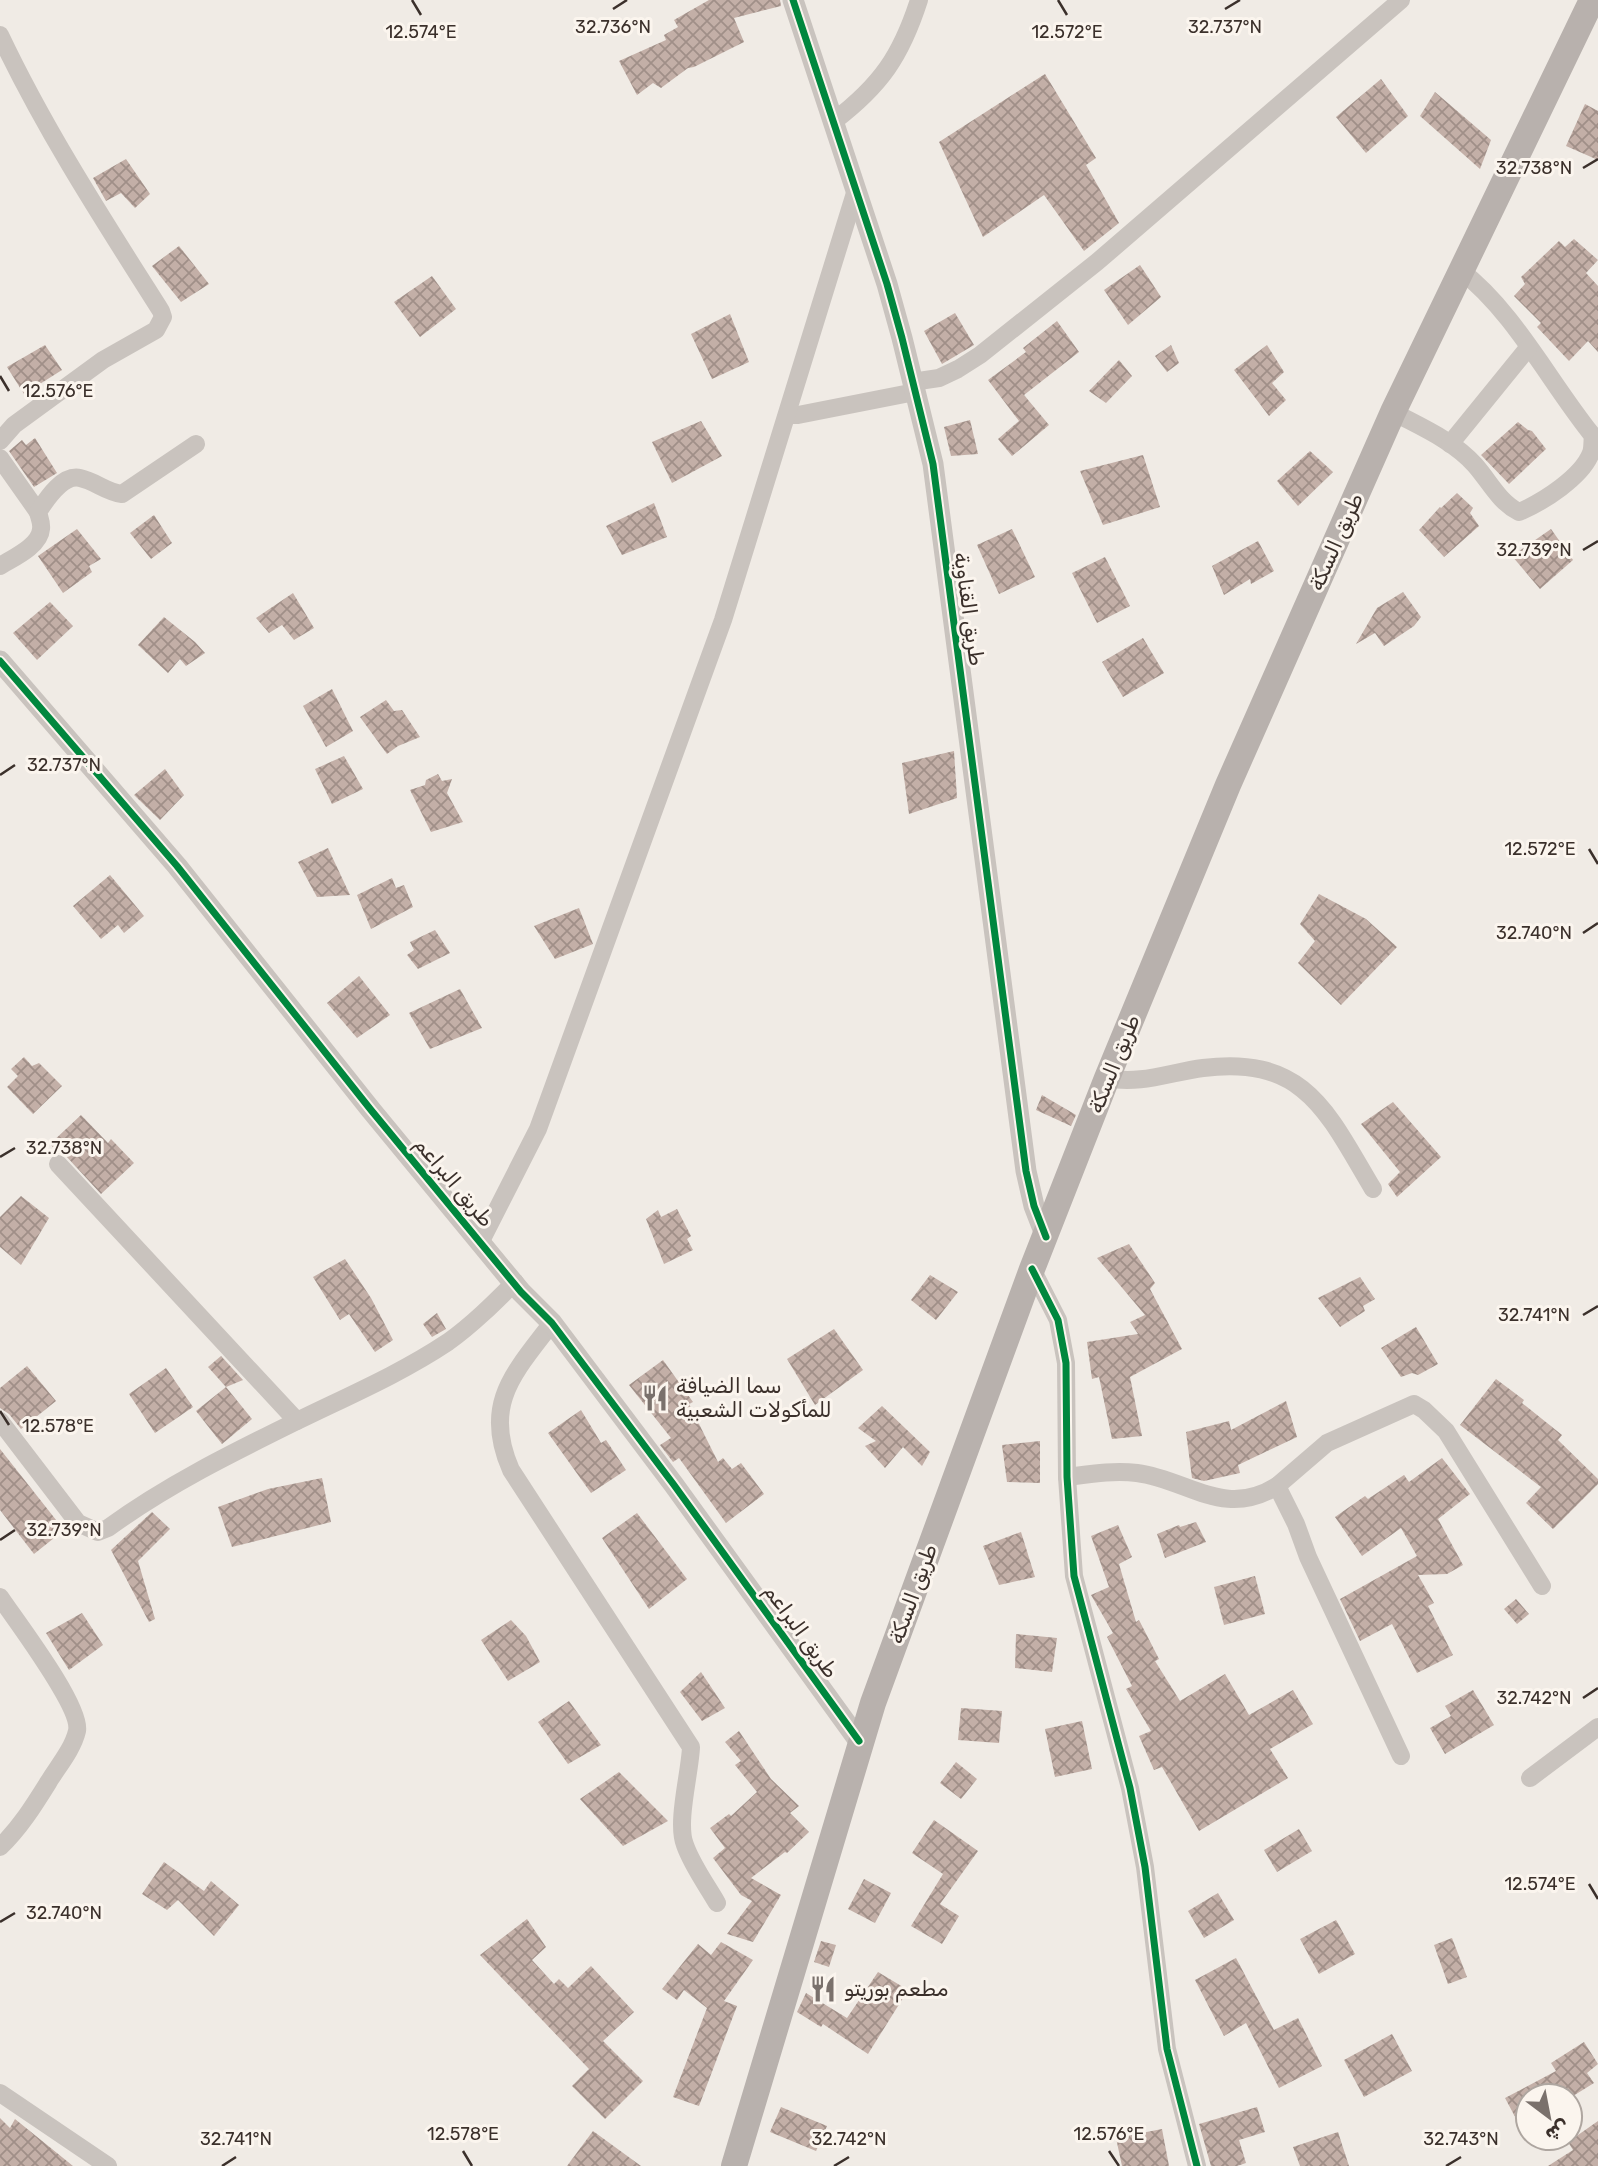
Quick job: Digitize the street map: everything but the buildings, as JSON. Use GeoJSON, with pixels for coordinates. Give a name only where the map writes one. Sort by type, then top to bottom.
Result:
{"type":"FeatureCollection","features":[{"type":"Feature","properties":{"kind":"main road","name":"طريق السكة"},"geometry":{"type":"LineString","coordinates":[[734,2166],[859,1741],[1032,1269],[1107,1078],[1228,785],[1393,412],[1592,0]]}},
{"type":"Feature","properties":{"kind":"street","name":"طريق القناوية"},"geometry":{"type":"LineString","coordinates":[[793,0],[902,338],[933,464],[1026,1171],[1034,1206],[1046,1237]]}},
{"type":"Feature","properties":{"kind":"street"},"geometry":{"type":"LineString","coordinates":[[834,121],[859,102],[899,52],[919,0]]}},
{"type":"Feature","properties":{"kind":"street"},"geometry":{"type":"LineString","coordinates":[[788,415],[798,415],[913,387],[958,369],[980,355],[1097,262],[1401,0]]}},
{"type":"Feature","properties":{"kind":"street"},"geometry":{"type":"LineString","coordinates":[[0,36],[66,160],[162,311],[163,317],[156,330],[103,360],[14,425],[0,440]]}},
{"type":"Feature","properties":{"kind":"street"},"geometry":{"type":"LineString","coordinates":[[481,1241],[538,1129],[723,620],[856,190]]}},
{"type":"Feature","properties":{"kind":"street"},"geometry":{"type":"LineString","coordinates":[[1393,412],[1433,432],[1450,444],[1474,464],[1508,507],[1519,512],[1553,493],[1581,470],[1591,452],[1595,434],[1499,306],[1460,270]]}},
{"type":"Feature","properties":{"kind":"street"},"geometry":{"type":"LineString","coordinates":[[1450,444],[1528,348]]}},
{"type":"Feature","properties":{"kind":"street"},"geometry":{"type":"LineString","coordinates":[[37,512],[52,493],[72,478],[80,478],[113,493],[122,494],[196,444]]}},
{"type":"Feature","properties":{"kind":"street"},"geometry":{"type":"LineString","coordinates":[[0,458],[37,512],[41,527],[41,534],[33,544],[0,566]]}},
{"type":"Feature","properties":{"kind":"street","name":"طريق البراعم"},"geometry":{"type":"LineString","coordinates":[[0,660],[177,866],[371,1110],[552,1323],[674,1485],[859,1741]]}},
{"type":"Feature","properties":{"kind":"street"},"geometry":{"type":"LineString","coordinates":[[1107,1078],[1148,1079],[1203,1068],[1237,1066],[1256,1069],[1294,1082],[1324,1108],[1373,1189]]}},
{"type":"Feature","properties":{"kind":"street"},"geometry":{"type":"LineString","coordinates":[[58,1164],[297,1421]]}},
{"type":"Feature","properties":{"kind":"street"},"geometry":{"type":"LineString","coordinates":[[1032,1269],[1058,1320],[1066,1363],[1067,1477],[1074,1576],[1130,1788],[1145,1867],[1167,2049],[1197,2166]]}},
{"type":"Feature","properties":{"kind":"street"},"geometry":{"type":"LineString","coordinates":[[0,1421],[78,1523],[98,1532],[173,1485],[388,1378],[450,1341],[515,1282]]}},
{"type":"Feature","properties":{"kind":"street"},"geometry":{"type":"LineString","coordinates":[[552,1323],[511,1377],[501,1414],[502,1448],[511,1470],[691,1747],[682,1824],[684,1843],[717,1903]]}},
{"type":"Feature","properties":{"kind":"street"},"geometry":{"type":"LineString","coordinates":[[1067,1477],[1138,1473],[1212,1496],[1250,1498],[1277,1486],[1327,1443],[1414,1404],[1446,1432],[1542,1586]]}},
{"type":"Feature","properties":{"kind":"street"},"geometry":{"type":"LineString","coordinates":[[1277,1486],[1401,1756]]}},
{"type":"Feature","properties":{"kind":"street"},"geometry":{"type":"LineString","coordinates":[[0,1597],[65,1693],[78,1729],[72,1744],[39,1798],[14,1834],[0,1847]]}},
{"type":"Feature","properties":{"kind":"street"},"geometry":{"type":"LineString","coordinates":[[1530,1778],[1598,1727]]}},
{"type":"Feature","properties":{"kind":"street"},"geometry":{"type":"LineString","coordinates":[[0,2093],[108,2166]]}},
{"type":"Feature","properties":{"kind":"cycle path"},"geometry":{"type":"LineString","coordinates":[[793,0],[887,284],[933,464],[1026,1171],[1034,1206],[1046,1237]]}},
{"type":"Feature","properties":{"kind":"cycle path"},"geometry":{"type":"LineString","coordinates":[[0,661],[177,866],[371,1110],[521,1292],[552,1323],[674,1485],[859,1741]]}},
{"type":"Feature","properties":{"kind":"cycle path"},"geometry":{"type":"LineString","coordinates":[[1032,1269],[1058,1320],[1066,1363],[1067,1477],[1074,1576],[1130,1788],[1145,1867],[1167,2049],[1197,2166]]}},
{"type":"Feature","properties":{"kind":"place","name":"سما الضيافة للمأكولات الشعبية"},"geometry":{"type":"Point","coordinates":[655,1398]}},
{"type":"Feature","properties":{"kind":"place","name":"مطعم بوريتو"},"geometry":{"type":"Point","coordinates":[823,1989]}}]}
